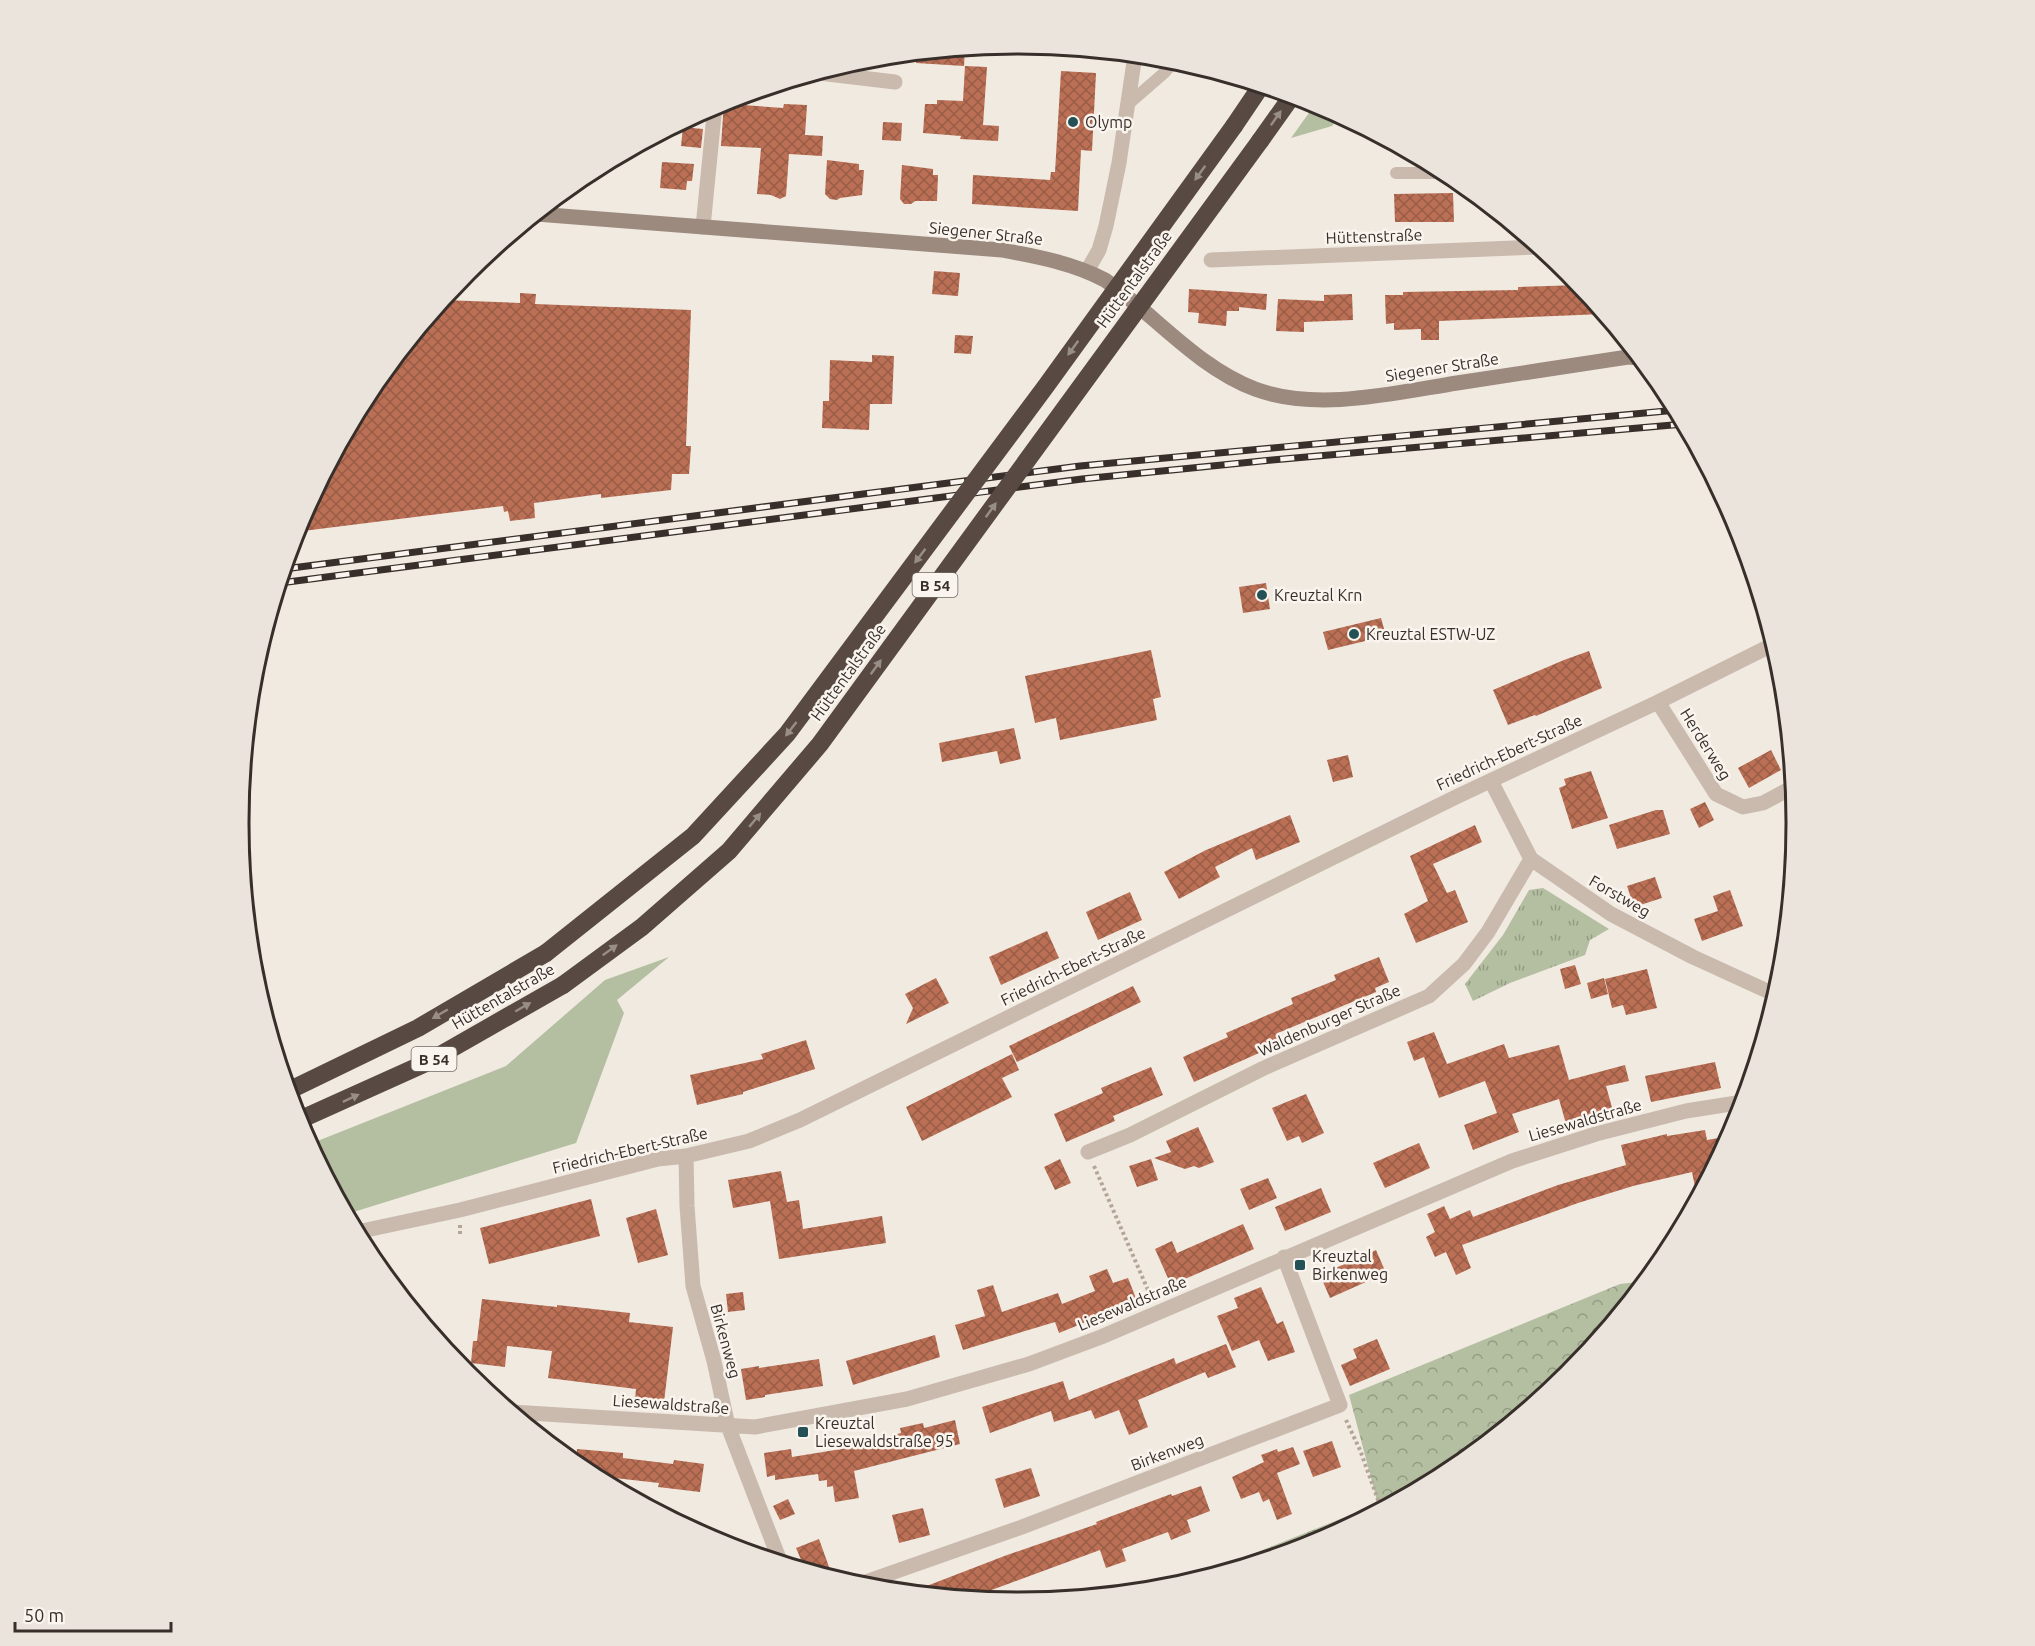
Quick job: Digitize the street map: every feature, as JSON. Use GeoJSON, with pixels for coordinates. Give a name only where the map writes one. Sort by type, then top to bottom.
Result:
{"type":"FeatureCollection","features":[{"type":"Feature","properties":{"kind":"highway","name":"Hüttentalstraße"},"geometry":{"type":"LineString","coordinates":[[296,1087],[418,1028],[546,953],[693,836],[787,734],[1046,386],[1257,92]]}},
{"type":"Feature","properties":{"kind":"highway","name":"Hüttentalstraße"},"geometry":{"type":"LineString","coordinates":[[307,1117],[428,1062],[563,984],[642,927],[729,851],[820,744],[1287,103]]}},
{"type":"Feature","properties":{"kind":"main road","name":"Siegener Straße"},"geometry":{"type":"LineString","coordinates":[[547,215],[1002,250],[1050,259],[1087,271],[1105,280],[1212,367],[1254,389],[1290,399],[1371,396],[1630,357]]}},
{"type":"Feature","properties":{"kind":"street"},"geometry":{"type":"LineString","coordinates":[[1087,271],[1099,250],[1106,226],[1119,163],[1134,63]]}},
{"type":"Feature","properties":{"kind":"street"},"geometry":{"type":"LineString","coordinates":[[839,75],[895,82]]}},
{"type":"Feature","properties":{"kind":"street"},"geometry":{"type":"LineString","coordinates":[[703,227],[714,117]]}},
{"type":"Feature","properties":{"kind":"street","name":"Hüttenstraße"},"geometry":{"type":"LineString","coordinates":[[1210,260],[1528,247]]}},
{"type":"Feature","properties":{"kind":"street","name":"Friedrich-Ebert-Straße"},"geometry":{"type":"LineString","coordinates":[[366,1230],[460,1210],[658,1159],[686,1156],[749,1141],[800,1120],[1766,648]]}},
{"type":"Feature","properties":{"kind":"street","name":"Herderweg"},"geometry":{"type":"LineString","coordinates":[[1658,702],[1716,794],[1743,807],[1763,803],[1785,791]]}},
{"type":"Feature","properties":{"kind":"street","name":"Forstweg"},"geometry":{"type":"LineString","coordinates":[[1491,781],[1531,859],[1611,914],[1693,957],[1768,991]]}},
{"type":"Feature","properties":{"kind":"street","name":"Waldenburger Straße"},"geometry":{"type":"LineString","coordinates":[[1088,1152],[1130,1135],[1264,1068],[1429,996],[1464,963],[1488,932],[1531,859]]}},
{"type":"Feature","properties":{"kind":"street","name":"Liesewaldstraße"},"geometry":{"type":"LineString","coordinates":[[524,1413],[754,1427],[907,1399],[1029,1364],[1101,1337],[1512,1161],[1607,1131],[1686,1111],[1733,1104]]}},
{"type":"Feature","properties":{"kind":"street","name":"Birkenweg"},"geometry":{"type":"LineString","coordinates":[[686,1156],[693,1286],[714,1361],[728,1426],[777,1553]]}},
{"type":"Feature","properties":{"kind":"street"},"geometry":{"type":"LineString","coordinates":[[1284,1257],[1340,1406]]}},
{"type":"Feature","properties":{"kind":"street","name":"Birkenweg"},"geometry":{"type":"LineString","coordinates":[[876,1579],[1022,1527],[1340,1406]]}},
{"type":"Feature","properties":{"kind":"lane"},"geometry":{"type":"LineString","coordinates":[[1126,106],[1167,69]]}},
{"type":"Feature","properties":{"kind":"lane"},"geometry":{"type":"LineString","coordinates":[[1396,173],[1427,173]]}},
{"type":"Feature","properties":{"kind":"path"},"geometry":{"type":"LineString","coordinates":[[1088,1152],[1157,1312]]}},
{"type":"Feature","properties":{"kind":"path"},"geometry":{"type":"LineString","coordinates":[[1340,1406],[1360,1450],[1379,1502]]}},
{"type":"Feature","properties":{"kind":"green space"},"geometry":{"type":"Polygon","coordinates":[[[1310,112],[1335,123],[1332,126],[1291,138],[1310,112]]]}},
{"type":"Feature","properties":{"kind":"green space"},"geometry":{"type":"Polygon","coordinates":[[[1543,888],[1609,929],[1590,940],[1585,955],[1510,983],[1473,1001],[1465,984],[1503,935],[1529,890],[1543,888]]]}},
{"type":"Feature","properties":{"kind":"green space"},"geometry":{"type":"Polygon","coordinates":[[[669,957],[617,1000],[624,1013],[576,1143],[355,1212],[318,1141],[506,1066],[605,980],[669,957]]]}},
{"type":"Feature","properties":{"kind":"green space"},"geometry":{"type":"Polygon","coordinates":[[[1634,1282],[1596,1330],[1525,1401],[1445,1462],[1378,1502],[1349,1395],[1620,1284],[1634,1282]]]}},
{"type":"Feature","properties":{"kind":"green space"},"geometry":{"type":"Polygon","coordinates":[[[1365,1509],[1312,1533],[1241,1558],[1365,1509]]]}},
{"type":"Feature","properties":{"kind":"building"},"geometry":{"type":"Polygon","coordinates":[[[965,56],[964,66],[916,63],[917,61],[965,56]]]}},
{"type":"Feature","properties":{"kind":"building"},"geometry":{"type":"Polygon","coordinates":[[[965,66],[987,67],[983,125],[999,126],[998,141],[960,139],[961,136],[923,133],[925,104],[937,104],[937,100],[963,101],[965,66]]]}},
{"type":"Feature","properties":{"kind":"building"},"geometry":{"type":"Polygon","coordinates":[[[1061,71],[1096,73],[1092,151],[1081,150],[1078,211],[972,204],[973,175],[1050,180],[1051,172],[1055,172],[1061,71]]]}},
{"type":"Feature","properties":{"kind":"building"},"geometry":{"type":"Polygon","coordinates":[[[784,104],[807,105],[805,135],[823,136],[822,156],[789,154],[786,196],[780,199],[771,195],[757,194],[761,148],[721,146],[723,113],[744,105],[783,108],[784,104]]]}},
{"type":"Feature","properties":{"kind":"building"},"geometry":{"type":"Polygon","coordinates":[[[883,122],[902,123],[901,141],[882,140],[883,122]]]}},
{"type":"Feature","properties":{"kind":"building"},"geometry":{"type":"Polygon","coordinates":[[[689,128],[703,129],[701,148],[681,146],[683,131],[689,128]]]}},
{"type":"Feature","properties":{"kind":"building"},"geometry":{"type":"Polygon","coordinates":[[[827,160],[859,164],[859,170],[864,170],[862,195],[837,200],[830,199],[825,194],[827,160]]]}},
{"type":"Feature","properties":{"kind":"building"},"geometry":{"type":"Polygon","coordinates":[[[662,162],[694,164],[692,181],[687,181],[686,190],[660,188],[662,162]]]}},
{"type":"Feature","properties":{"kind":"building"},"geometry":{"type":"Polygon","coordinates":[[[902,165],[933,169],[933,175],[938,175],[937,201],[915,201],[911,204],[904,204],[900,199],[902,165]]]}},
{"type":"Feature","properties":{"kind":"building"},"geometry":{"type":"Polygon","coordinates":[[[1453,193],[1454,222],[1395,222],[1394,194],[1453,193]]]}},
{"type":"Feature","properties":{"kind":"building"},"geometry":{"type":"Polygon","coordinates":[[[934,271],[960,273],[958,296],[932,294],[934,271]]]}},
{"type":"Feature","properties":{"kind":"building"},"geometry":{"type":"Polygon","coordinates":[[[1567,285],[1594,314],[1439,321],[1439,340],[1421,340],[1421,329],[1394,330],[1394,323],[1386,324],[1385,295],[1403,295],[1403,292],[1518,290],[1518,287],[1567,285]]]}},
{"type":"Feature","properties":{"kind":"building"},"geometry":{"type":"Polygon","coordinates":[[[1189,289],[1267,294],[1266,310],[1239,307],[1239,311],[1227,311],[1226,326],[1198,323],[1199,313],[1188,312],[1189,289]]]}},
{"type":"Feature","properties":{"kind":"building"},"geometry":{"type":"Polygon","coordinates":[[[520,293],[536,294],[535,304],[691,310],[686,446],[691,446],[689,474],[672,474],[671,490],[601,498],[601,494],[534,503],[535,518],[510,521],[508,511],[504,512],[503,506],[306,531],[352,438],[407,355],[439,316],[454,300],[520,303],[520,293]]]}},
{"type":"Feature","properties":{"kind":"building"},"geometry":{"type":"Polygon","coordinates":[[[1352,294],[1353,320],[1304,322],[1304,332],[1276,331],[1278,299],[1324,301],[1324,295],[1352,294]]]}},
{"type":"Feature","properties":{"kind":"building"},"geometry":{"type":"Polygon","coordinates":[[[955,335],[973,336],[971,354],[954,353],[955,335]]]}},
{"type":"Feature","properties":{"kind":"building"},"geometry":{"type":"Polygon","coordinates":[[[872,355],[894,356],[892,404],[870,404],[869,430],[822,428],[823,401],[829,401],[830,360],[872,362],[872,355]]]}},
{"type":"Feature","properties":{"kind":"building"},"geometry":{"type":"Polygon","coordinates":[[[1266,583],[1270,609],[1243,613],[1239,587],[1266,583]]]}},
{"type":"Feature","properties":{"kind":"building","name":"Kreuztal ESTW-UZ"},"geometry":{"type":"Polygon","coordinates":[[[1381,618],[1386,636],[1328,650],[1323,632],[1381,618]]]}},
{"type":"Feature","properties":{"kind":"building"},"geometry":{"type":"Polygon","coordinates":[[[1151,650],[1161,697],[1153,699],[1157,720],[1060,740],[1056,718],[1035,723],[1025,676],[1151,650]]]}},
{"type":"Feature","properties":{"kind":"building"},"geometry":{"type":"Polygon","coordinates":[[[1589,651],[1602,688],[1536,716],[1508,725],[1493,690],[1589,651]]]}},
{"type":"Feature","properties":{"kind":"building"},"geometry":{"type":"Polygon","coordinates":[[[1014,728],[1021,759],[1000,764],[997,751],[942,762],[939,743],[1014,728]]]}},
{"type":"Feature","properties":{"kind":"building"},"geometry":{"type":"Polygon","coordinates":[[[1771,750],[1781,770],[1749,788],[1738,768],[1771,750]]]}},
{"type":"Feature","properties":{"kind":"building"},"geometry":{"type":"Polygon","coordinates":[[[1348,755],[1353,777],[1333,782],[1327,760],[1348,755]]]}},
{"type":"Feature","properties":{"kind":"building"},"geometry":{"type":"Polygon","coordinates":[[[1591,771],[1608,818],[1572,829],[1559,788],[1566,785],[1564,779],[1591,771]]]}},
{"type":"Feature","properties":{"kind":"building"},"geometry":{"type":"Polygon","coordinates":[[[1705,802],[1714,820],[1699,828],[1690,809],[1705,802]]]}},
{"type":"Feature","properties":{"kind":"building"},"geometry":{"type":"Polygon","coordinates":[[[1656,810],[1663,810],[1670,834],[1617,849],[1609,825],[1656,810]]]}},
{"type":"Feature","properties":{"kind":"building"},"geometry":{"type":"Polygon","coordinates":[[[1290,815],[1300,842],[1256,860],[1252,848],[1215,867],[1220,877],[1179,899],[1164,872],[1206,850],[1290,815]]]}},
{"type":"Feature","properties":{"kind":"building"},"geometry":{"type":"Polygon","coordinates":[[[1475,825],[1482,842],[1433,864],[1447,893],[1455,890],[1468,922],[1416,943],[1404,914],[1428,901],[1410,856],[1475,825]]]}},
{"type":"Feature","properties":{"kind":"building"},"geometry":{"type":"Polygon","coordinates":[[[1655,877],[1662,898],[1634,907],[1627,886],[1655,877]]]}},
{"type":"Feature","properties":{"kind":"building"},"geometry":{"type":"Polygon","coordinates":[[[1730,890],[1743,926],[1702,941],[1694,919],[1718,911],[1713,896],[1730,890]]]}},
{"type":"Feature","properties":{"kind":"building"},"geometry":{"type":"Polygon","coordinates":[[[1130,892],[1142,920],[1098,940],[1086,912],[1130,892]]]}},
{"type":"Feature","properties":{"kind":"building"},"geometry":{"type":"Polygon","coordinates":[[[1047,931],[1059,958],[1001,985],[989,957],[1047,931]]]}},
{"type":"Feature","properties":{"kind":"building"},"geometry":{"type":"Polygon","coordinates":[[[1379,957],[1389,982],[1375,988],[1376,992],[1278,1033],[1281,1039],[1266,1046],[1268,1049],[1194,1082],[1183,1057],[1228,1037],[1226,1033],[1293,1004],[1291,998],[1336,980],[1334,975],[1379,957]]]}},
{"type":"Feature","properties":{"kind":"building"},"geometry":{"type":"Polygon","coordinates":[[[1575,965],[1581,984],[1565,989],[1560,969],[1575,965]]]}},
{"type":"Feature","properties":{"kind":"building"},"geometry":{"type":"Polygon","coordinates":[[[1647,969],[1657,1008],[1626,1015],[1623,1005],[1612,1008],[1605,979],[1647,969]]]}},
{"type":"Feature","properties":{"kind":"building"},"geometry":{"type":"Polygon","coordinates":[[[936,978],[949,1003],[906,1024],[913,1008],[905,994],[936,978]]]}},
{"type":"Feature","properties":{"kind":"building"},"geometry":{"type":"Polygon","coordinates":[[[1604,978],[1608,994],[1591,999],[1587,983],[1604,978]]]}},
{"type":"Feature","properties":{"kind":"building"},"geometry":{"type":"Polygon","coordinates":[[[1133,986],[1141,1002],[1017,1062],[1009,1046],[1133,986]]]}},
{"type":"Feature","properties":{"kind":"building"},"geometry":{"type":"Polygon","coordinates":[[[1434,1032],[1447,1064],[1504,1044],[1509,1058],[1559,1045],[1569,1080],[1625,1065],[1629,1081],[1606,1086],[1613,1111],[1566,1124],[1559,1099],[1512,1114],[1519,1132],[1473,1150],[1464,1125],[1497,1113],[1485,1081],[1439,1098],[1424,1057],[1414,1061],[1407,1042],[1434,1032]]]}},
{"type":"Feature","properties":{"kind":"building"},"geometry":{"type":"Polygon","coordinates":[[[806,1040],[815,1069],[743,1092],[743,1094],[697,1105],[690,1075],[763,1059],[761,1054],[806,1040]]]}},
{"type":"Feature","properties":{"kind":"building"},"geometry":{"type":"Polygon","coordinates":[[[1012,1054],[1019,1070],[1002,1078],[1012,1097],[922,1141],[906,1107],[1012,1054]]]}},
{"type":"Feature","properties":{"kind":"building"},"geometry":{"type":"Polygon","coordinates":[[[1715,1062],[1721,1088],[1651,1102],[1645,1076],[1715,1062]]]}},
{"type":"Feature","properties":{"kind":"building"},"geometry":{"type":"Polygon","coordinates":[[[1151,1067],[1163,1095],[1113,1116],[1115,1121],[1066,1142],[1054,1114],[1103,1093],[1101,1088],[1151,1067]]]}},
{"type":"Feature","properties":{"kind":"building"},"geometry":{"type":"Polygon","coordinates":[[[1306,1094],[1324,1133],[1302,1143],[1299,1136],[1287,1141],[1272,1108],[1306,1094]]]}},
{"type":"Feature","properties":{"kind":"building"},"geometry":{"type":"Polygon","coordinates":[[[1198,1127],[1214,1162],[1199,1168],[1194,1166],[1185,1169],[1154,1158],[1171,1152],[1166,1141],[1198,1127]]]}},
{"type":"Feature","properties":{"kind":"building"},"geometry":{"type":"Polygon","coordinates":[[[1705,1130],[1707,1140],[1718,1138],[1695,1186],[1692,1172],[1633,1186],[1578,1203],[1462,1245],[1471,1268],[1456,1275],[1446,1252],[1435,1257],[1426,1237],[1435,1232],[1427,1214],[1444,1206],[1450,1219],[1470,1210],[1473,1217],[1558,1185],[1626,1165],[1621,1145],[1667,1134],[1667,1136],[1705,1130]]]}},
{"type":"Feature","properties":{"kind":"building"},"geometry":{"type":"Polygon","coordinates":[[[1419,1143],[1430,1168],[1385,1188],[1373,1163],[1419,1143]]]}},
{"type":"Feature","properties":{"kind":"building"},"geometry":{"type":"Polygon","coordinates":[[[1060,1159],[1071,1183],[1055,1190],[1044,1167],[1060,1159]]]}},
{"type":"Feature","properties":{"kind":"building"},"geometry":{"type":"Polygon","coordinates":[[[1151,1159],[1158,1180],[1137,1187],[1129,1166],[1151,1159]]]}},
{"type":"Feature","properties":{"kind":"building"},"geometry":{"type":"Polygon","coordinates":[[[781,1171],[787,1202],[799,1200],[803,1229],[882,1216],[886,1243],[779,1259],[770,1201],[733,1208],[728,1180],[781,1171]]]}},
{"type":"Feature","properties":{"kind":"building"},"geometry":{"type":"Polygon","coordinates":[[[1268,1178],[1277,1198],[1249,1210],[1240,1189],[1268,1178]]]}},
{"type":"Feature","properties":{"kind":"building"},"geometry":{"type":"Polygon","coordinates":[[[1321,1188],[1331,1212],[1285,1231],[1275,1207],[1321,1188]]]}},
{"type":"Feature","properties":{"kind":"building"},"geometry":{"type":"Polygon","coordinates":[[[591,1199],[600,1236],[489,1264],[480,1228],[591,1199]]]}},
{"type":"Feature","properties":{"kind":"building"},"geometry":{"type":"Polygon","coordinates":[[[656,1209],[668,1255],[638,1263],[626,1218],[656,1209]]]}},
{"type":"Feature","properties":{"kind":"building"},"geometry":{"type":"Polygon","coordinates":[[[1243,1224],[1254,1249],[1171,1285],[1155,1249],[1172,1241],[1177,1253],[1243,1224]]]}},
{"type":"Feature","properties":{"kind":"building"},"geometry":{"type":"Polygon","coordinates":[[[1376,1250],[1386,1273],[1330,1298],[1320,1275],[1376,1250]]]}},
{"type":"Feature","properties":{"kind":"building"},"geometry":{"type":"Polygon","coordinates":[[[1107,1269],[1113,1283],[1128,1278],[1137,1301],[1059,1333],[1055,1322],[963,1350],[955,1325],[985,1316],[977,1290],[993,1285],[1002,1312],[1058,1293],[1062,1304],[1095,1291],[1089,1276],[1107,1269]]]}},
{"type":"Feature","properties":{"kind":"building"},"geometry":{"type":"Polygon","coordinates":[[[1261,1287],[1277,1324],[1283,1321],[1295,1352],[1268,1361],[1259,1340],[1232,1351],[1217,1316],[1238,1308],[1234,1298],[1261,1287]]]}},
{"type":"Feature","properties":{"kind":"building"},"geometry":{"type":"Polygon","coordinates":[[[743,1292],[745,1310],[728,1312],[726,1294],[743,1292]]]}},
{"type":"Feature","properties":{"kind":"building"},"geometry":{"type":"Polygon","coordinates":[[[482,1299],[630,1313],[629,1322],[673,1327],[664,1402],[635,1399],[636,1389],[548,1378],[552,1351],[507,1346],[505,1367],[471,1363],[473,1341],[477,1341],[482,1299]]]}},
{"type":"Feature","properties":{"kind":"building"},"geometry":{"type":"Polygon","coordinates":[[[935,1335],[940,1357],[853,1385],[846,1361],[935,1335]]]}},
{"type":"Feature","properties":{"kind":"building"},"geometry":{"type":"Polygon","coordinates":[[[1377,1339],[1390,1369],[1350,1386],[1341,1365],[1357,1358],[1353,1349],[1377,1339]]]}},
{"type":"Feature","properties":{"kind":"building"},"geometry":{"type":"Polygon","coordinates":[[[1226,1344],[1236,1367],[1208,1378],[1205,1372],[1138,1400],[1148,1427],[1129,1435],[1119,1410],[1095,1419],[1091,1410],[1054,1422],[1051,1411],[990,1433],[982,1407],[1063,1381],[1069,1400],[1174,1358],[1176,1364],[1226,1344]]]}},
{"type":"Feature","properties":{"kind":"building"},"geometry":{"type":"Polygon","coordinates":[[[819,1359],[823,1386],[746,1400],[741,1369],[819,1359]]]}},
{"type":"Feature","properties":{"kind":"building"},"geometry":{"type":"Polygon","coordinates":[[[955,1420],[960,1444],[854,1471],[859,1498],[835,1502],[833,1486],[827,1487],[827,1480],[819,1481],[818,1474],[775,1480],[775,1475],[767,1477],[764,1453],[791,1449],[792,1457],[872,1444],[871,1441],[901,1433],[900,1428],[923,1423],[924,1428],[955,1420]]]}},
{"type":"Feature","properties":{"kind":"building"},"geometry":{"type":"Polygon","coordinates":[[[1332,1441],[1341,1467],[1313,1477],[1303,1451],[1332,1441]]]}},
{"type":"Feature","properties":{"kind":"building"},"geometry":{"type":"Polygon","coordinates":[[[1293,1447],[1300,1464],[1277,1473],[1292,1514],[1277,1520],[1269,1499],[1263,1502],[1259,1492],[1241,1499],[1232,1477],[1264,1462],[1261,1455],[1277,1449],[1278,1452],[1293,1447]]]}},
{"type":"Feature","properties":{"kind":"building"},"geometry":{"type":"Polygon","coordinates":[[[577,1449],[623,1453],[623,1458],[673,1464],[674,1460],[704,1464],[700,1492],[658,1487],[659,1483],[616,1478],[577,1453],[577,1449]]]}},
{"type":"Feature","properties":{"kind":"building"},"geometry":{"type":"Polygon","coordinates":[[[1031,1468],[1040,1496],[1004,1508],[995,1479],[1031,1468]]]}},
{"type":"Feature","properties":{"kind":"building"},"geometry":{"type":"Polygon","coordinates":[[[1201,1486],[1210,1511],[1187,1520],[1191,1532],[1171,1540],[1168,1532],[1122,1549],[1126,1561],[1106,1568],[1100,1550],[989,1591],[927,1586],[1097,1524],[1096,1522],[1171,1494],[1172,1496],[1201,1486]]]}},
{"type":"Feature","properties":{"kind":"building"},"geometry":{"type":"Polygon","coordinates":[[[788,1499],[795,1514],[780,1520],[773,1506],[788,1499]]]}},
{"type":"Feature","properties":{"kind":"building"},"geometry":{"type":"Polygon","coordinates":[[[923,1508],[930,1535],[899,1543],[892,1515],[923,1508]]]}},
{"type":"Feature","properties":{"kind":"building"},"geometry":{"type":"Polygon","coordinates":[[[819,1539],[830,1569],[802,1561],[796,1548],[819,1539]]]}},
{"type":"Feature","properties":{"kind":"railway"},"geometry":{"type":"LineString","coordinates":[[292,568],[1080,466],[1666,411]]}},
{"type":"Feature","properties":{"kind":"railway"},"geometry":{"type":"LineString","coordinates":[[287,582],[1082,479],[1674,425]]}},
{"type":"Feature","properties":{"kind":"place","name":"Olymp"},"geometry":{"type":"Point","coordinates":[1073,122]}},
{"type":"Feature","properties":{"kind":"place","name":"Kreuztal Krn"},"geometry":{"type":"Point","coordinates":[1262,595]}},
{"type":"Feature","properties":{"kind":"place","name":"Kreuztal ESTW-UZ"},"geometry":{"type":"Point","coordinates":[1354,634]}},
{"type":"Feature","properties":{"kind":"place","name":"Kreuztal Birkenweg"},"geometry":{"type":"Point","coordinates":[1300,1265]}},
{"type":"Feature","properties":{"kind":"place","name":"Kreuztal Liesewaldstraße 95"},"geometry":{"type":"Point","coordinates":[803,1432]}}]}
